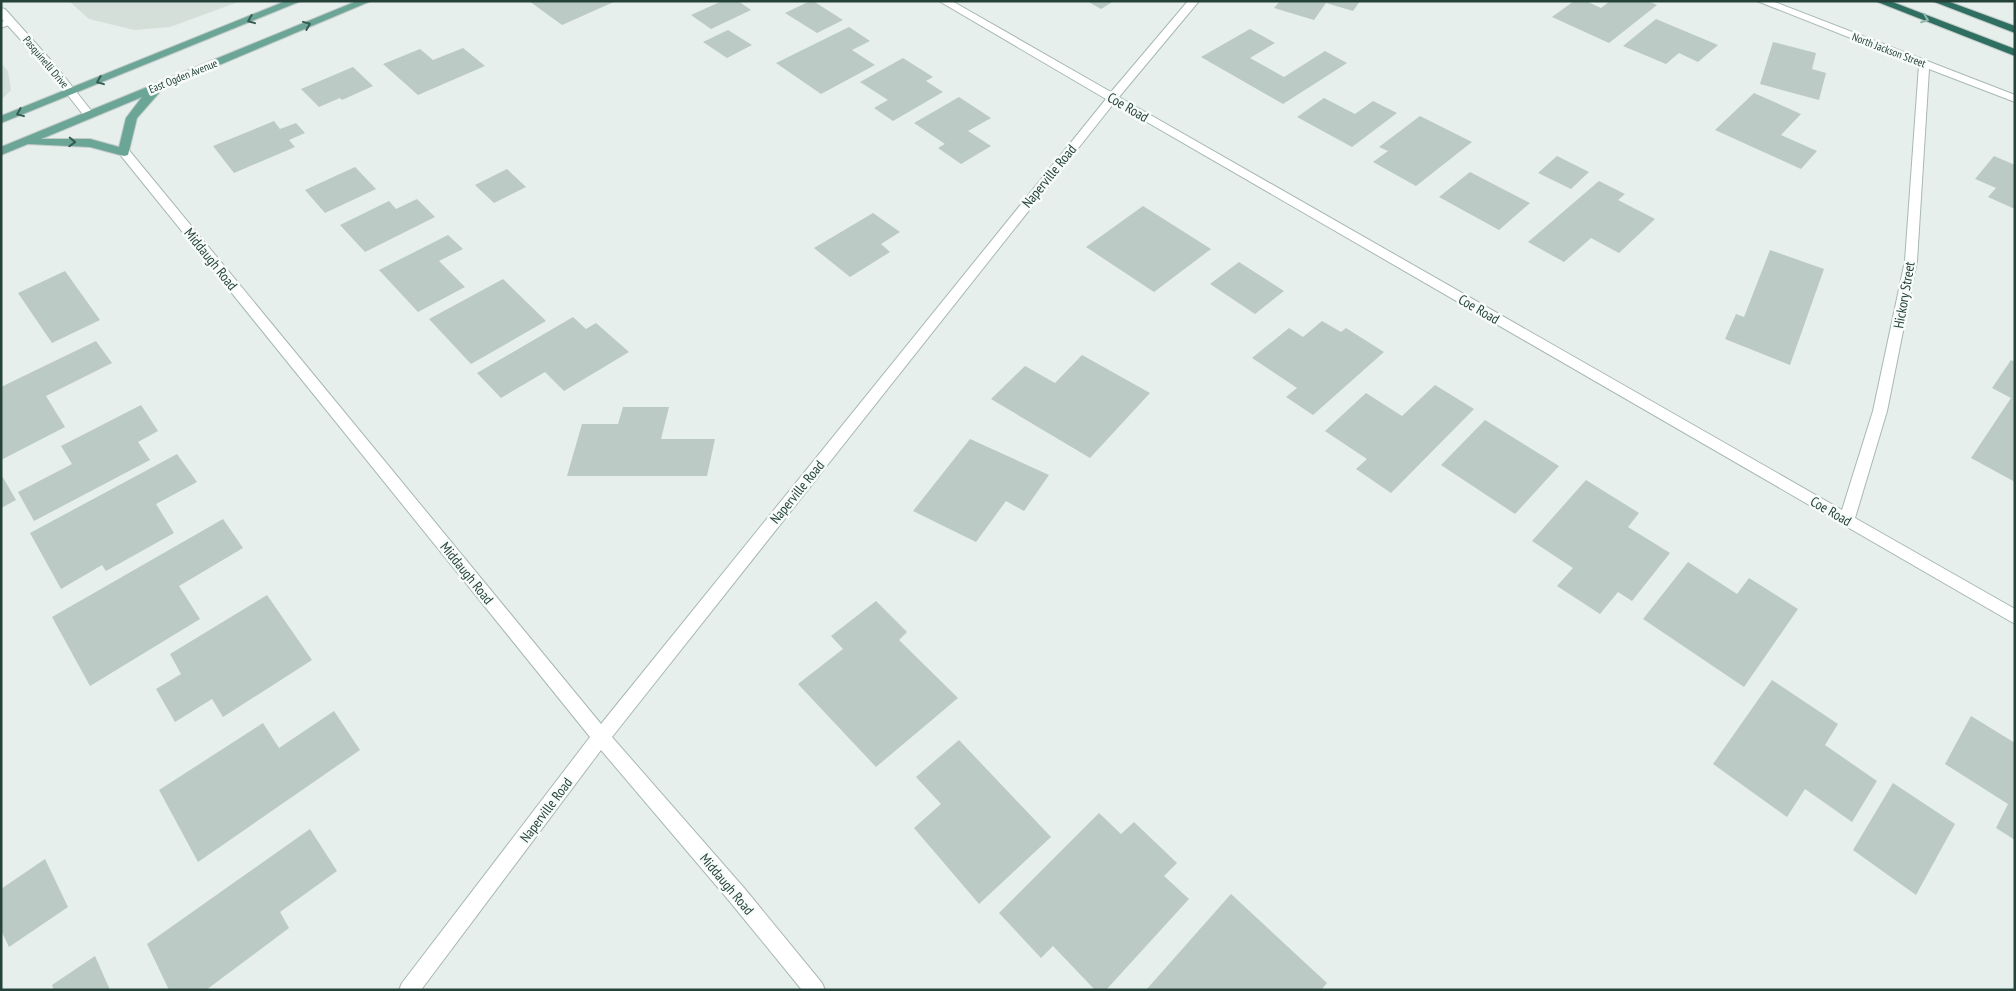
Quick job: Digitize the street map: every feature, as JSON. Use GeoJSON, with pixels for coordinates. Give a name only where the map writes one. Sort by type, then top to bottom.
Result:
{"type":"FeatureCollection","features":[{"type":"Feature","properties":{"kind":"highway"},"geometry":{"type":"LineString","coordinates":[[1880,1],[2015,53]]}},
{"type":"Feature","properties":{"kind":"highway"},"geometry":{"type":"LineString","coordinates":[[1937,1],[2015,30]]}},
{"type":"Feature","properties":{"kind":"main road","name":"East Ogden Avenue"},"geometry":{"type":"LineString","coordinates":[[1,120],[296,1]]}},
{"type":"Feature","properties":{"kind":"main road","name":"East Ogden Avenue"},"geometry":{"type":"LineString","coordinates":[[1,151],[366,1]]}},
{"type":"Feature","properties":{"kind":"main road"},"geometry":{"type":"LineString","coordinates":[[23,142],[90,143],[124,152],[127,127],[134,112],[162,85]]}},
{"type":"Feature","properties":{"kind":"street","name":"Coe Road"},"geometry":{"type":"LineString","coordinates":[[944,1],[2015,616]]}},
{"type":"Feature","properties":{"kind":"street","name":"Naperville Road"},"geometry":{"type":"LineString","coordinates":[[408,990],[601,736],[1112,98],[1194,1]]}},
{"type":"Feature","properties":{"kind":"street","name":"North Jackson Street"},"geometry":{"type":"LineString","coordinates":[[1762,1],[2015,99]]}},
{"type":"Feature","properties":{"kind":"street","name":"Pasquinelli Drive"},"geometry":{"type":"LineString","coordinates":[[1,11],[6,24],[52,68],[89,115]]}},
{"type":"Feature","properties":{"kind":"street","name":"Hickory Street"},"geometry":{"type":"LineString","coordinates":[[1847,520],[1880,411],[1911,261],[1924,64]]}},
{"type":"Feature","properties":{"kind":"street","name":"Middaugh Road"},"geometry":{"type":"LineString","coordinates":[[124,152],[601,736],[738,896],[815,990]]}},
{"type":"Feature","properties":{"kind":"shaded area"},"geometry":{"type":"Polygon","coordinates":[[[69,1],[241,1],[170,27],[134,30],[89,19],[69,1]]]}},
{"type":"Feature","properties":{"kind":"shaded area"},"geometry":{"type":"Polygon","coordinates":[[[1,63],[8,71],[11,90],[1,100],[1,63]]]}},
{"type":"Feature","properties":{"kind":"building"},"geometry":{"type":"Polygon","coordinates":[[[529,1],[616,1],[562,25],[529,1]]]}},
{"type":"Feature","properties":{"kind":"building"},"geometry":{"type":"Polygon","coordinates":[[[722,1],[738,1],[751,10],[711,29],[691,15],[722,1]]]}},
{"type":"Feature","properties":{"kind":"building"},"geometry":{"type":"Polygon","coordinates":[[[810,1],[843,20],[817,33],[785,13],[810,1]]]}},
{"type":"Feature","properties":{"kind":"building"},"geometry":{"type":"Polygon","coordinates":[[[1087,1],[1114,1],[1101,9],[1087,1]]]}},
{"type":"Feature","properties":{"kind":"building"},"geometry":{"type":"Polygon","coordinates":[[[1280,1],[1360,1],[1353,11],[1326,3],[1314,20],[1274,8],[1280,1]]]}},
{"type":"Feature","properties":{"kind":"building"},"geometry":{"type":"Polygon","coordinates":[[[1574,1],[1586,1],[1601,8],[1610,1],[1648,1],[1657,5],[1609,43],[1552,17],[1574,1]]]}},
{"type":"Feature","properties":{"kind":"building"},"geometry":{"type":"Polygon","coordinates":[[[1656,19],[1718,45],[1698,62],[1679,53],[1666,64],[1623,46],[1656,19]]]}},
{"type":"Feature","properties":{"kind":"building"},"geometry":{"type":"Polygon","coordinates":[[[849,27],[870,41],[852,50],[875,65],[821,94],[776,63],[849,27]]]}},
{"type":"Feature","properties":{"kind":"building"},"geometry":{"type":"Polygon","coordinates":[[[1250,29],[1275,43],[1250,58],[1284,77],[1325,51],[1347,63],[1283,104],[1201,57],[1250,29]]]}},
{"type":"Feature","properties":{"kind":"building"},"geometry":{"type":"Polygon","coordinates":[[[728,30],[752,45],[727,58],[703,42],[728,30]]]}},
{"type":"Feature","properties":{"kind":"building"},"geometry":{"type":"Polygon","coordinates":[[[1773,42],[1816,53],[1812,69],[1826,73],[1819,100],[1760,84],[1773,42]]]}},
{"type":"Feature","properties":{"kind":"building"},"geometry":{"type":"Polygon","coordinates":[[[463,48],[485,66],[418,95],[383,64],[420,49],[433,60],[463,48]]]}},
{"type":"Feature","properties":{"kind":"building"},"geometry":{"type":"Polygon","coordinates":[[[903,58],[933,77],[926,81],[943,92],[893,121],[874,108],[888,100],[860,82],[903,58]]]}},
{"type":"Feature","properties":{"kind":"building"},"geometry":{"type":"Polygon","coordinates":[[[353,67],[373,86],[342,100],[340,98],[319,107],[301,89],[353,67]]]}},
{"type":"Feature","properties":{"kind":"building"},"geometry":{"type":"Polygon","coordinates":[[[1754,93],[1801,114],[1781,135],[1817,151],[1801,169],[1715,130],[1754,93]]]}},
{"type":"Feature","properties":{"kind":"building"},"geometry":{"type":"Polygon","coordinates":[[[959,97],[991,118],[968,131],[991,146],[961,164],[938,148],[945,144],[914,123],[959,97]]]}},
{"type":"Feature","properties":{"kind":"building"},"geometry":{"type":"Polygon","coordinates":[[[1324,98],[1355,114],[1373,101],[1397,113],[1352,147],[1297,117],[1324,98]]]}},
{"type":"Feature","properties":{"kind":"building"},"geometry":{"type":"Polygon","coordinates":[[[1420,116],[1472,142],[1416,186],[1373,162],[1388,151],[1379,147],[1420,116]]]}},
{"type":"Feature","properties":{"kind":"building"},"geometry":{"type":"Polygon","coordinates":[[[274,121],[280,129],[296,123],[305,133],[289,140],[295,147],[234,173],[213,146],[274,121]]]}},
{"type":"Feature","properties":{"kind":"building"},"geometry":{"type":"Polygon","coordinates":[[[1557,156],[1589,172],[1571,189],[1538,173],[1557,156]]]}},
{"type":"Feature","properties":{"kind":"building"},"geometry":{"type":"Polygon","coordinates":[[[1994,156],[2015,165],[2015,209],[1988,197],[1996,188],[1975,179],[1994,156]]]}},
{"type":"Feature","properties":{"kind":"building"},"geometry":{"type":"Polygon","coordinates":[[[355,167],[376,189],[325,213],[305,190],[355,167]]]}},
{"type":"Feature","properties":{"kind":"building"},"geometry":{"type":"Polygon","coordinates":[[[507,169],[526,187],[494,203],[475,185],[507,169]]]}},
{"type":"Feature","properties":{"kind":"building"},"geometry":{"type":"Polygon","coordinates":[[[1470,172],[1530,203],[1499,230],[1439,197],[1470,172]]]}},
{"type":"Feature","properties":{"kind":"building"},"geometry":{"type":"Polygon","coordinates":[[[1599,181],[1625,194],[1618,200],[1655,219],[1619,253],[1591,238],[1564,262],[1528,242],[1599,181]]]}},
{"type":"Feature","properties":{"kind":"building"},"geometry":{"type":"Polygon","coordinates":[[[417,199],[435,217],[365,252],[340,225],[389,201],[396,209],[417,199]]]}},
{"type":"Feature","properties":{"kind":"building"},"geometry":{"type":"Polygon","coordinates":[[[1143,206],[1211,249],[1154,292],[1086,247],[1143,206]]]}},
{"type":"Feature","properties":{"kind":"building"},"geometry":{"type":"Polygon","coordinates":[[[873,213],[900,232],[881,244],[890,252],[850,277],[814,248],[873,213]]]}},
{"type":"Feature","properties":{"kind":"building"},"geometry":{"type":"Polygon","coordinates":[[[448,235],[463,249],[439,261],[465,287],[418,312],[379,270],[448,235]]]}},
{"type":"Feature","properties":{"kind":"building"},"geometry":{"type":"Polygon","coordinates":[[[1770,250],[1824,269],[1790,365],[1725,339],[1736,314],[1744,317],[1770,250]]]}},
{"type":"Feature","properties":{"kind":"building"},"geometry":{"type":"Polygon","coordinates":[[[1239,262],[1284,291],[1255,314],[1210,284],[1239,262]]]}},
{"type":"Feature","properties":{"kind":"building"},"geometry":{"type":"Polygon","coordinates":[[[65,271],[100,320],[52,343],[18,293],[65,271]]]}},
{"type":"Feature","properties":{"kind":"building"},"geometry":{"type":"Polygon","coordinates":[[[503,279],[546,321],[471,364],[429,319],[503,279]]]}},
{"type":"Feature","properties":{"kind":"building"},"geometry":{"type":"Polygon","coordinates":[[[573,317],[586,329],[596,323],[629,352],[564,391],[545,372],[501,398],[477,373],[573,317]]]}},
{"type":"Feature","properties":{"kind":"building"},"geometry":{"type":"Polygon","coordinates":[[[1322,321],[1341,332],[1346,328],[1384,352],[1313,415],[1286,397],[1297,388],[1252,358],[1289,328],[1303,337],[1322,321]]]}},
{"type":"Feature","properties":{"kind":"building"},"geometry":{"type":"Polygon","coordinates":[[[96,341],[112,363],[46,396],[65,427],[1,460],[1,387],[96,341]]]}},
{"type":"Feature","properties":{"kind":"building"},"geometry":{"type":"Polygon","coordinates":[[[1082,355],[1150,393],[1090,458],[991,399],[1025,366],[1055,383],[1082,355]]]}},
{"type":"Feature","properties":{"kind":"building"},"geometry":{"type":"Polygon","coordinates":[[[2011,360],[2015,362],[2015,482],[1971,458],[2011,398],[1992,388],[2011,360]]]}},
{"type":"Feature","properties":{"kind":"building"},"geometry":{"type":"Polygon","coordinates":[[[1435,385],[1474,409],[1391,493],[1356,469],[1367,459],[1325,431],[1366,393],[1402,416],[1435,385]]]}},
{"type":"Feature","properties":{"kind":"building"},"geometry":{"type":"Polygon","coordinates":[[[141,405],[158,431],[138,442],[150,460],[34,521],[18,492],[72,464],[61,446],[141,405]]]}},
{"type":"Feature","properties":{"kind":"building"},"geometry":{"type":"Polygon","coordinates":[[[623,407],[669,407],[661,439],[715,439],[707,476],[567,476],[582,424],[618,424],[623,407]]]}},
{"type":"Feature","properties":{"kind":"building"},"geometry":{"type":"Polygon","coordinates":[[[1485,420],[1559,466],[1515,514],[1441,465],[1485,420]]]}},
{"type":"Feature","properties":{"kind":"building"},"geometry":{"type":"Polygon","coordinates":[[[970,439],[1049,475],[1024,511],[1006,501],[976,542],[913,511],[970,439]]]}},
{"type":"Feature","properties":{"kind":"building"},"geometry":{"type":"Polygon","coordinates":[[[177,454],[197,482],[156,504],[174,533],[106,571],[102,565],[61,589],[30,533],[177,454]]]}},
{"type":"Feature","properties":{"kind":"building"},"geometry":{"type":"Polygon","coordinates":[[[1,474],[16,500],[1,508],[1,474]]]}},
{"type":"Feature","properties":{"kind":"building"},"geometry":{"type":"Polygon","coordinates":[[[1586,480],[1639,513],[1628,527],[1670,553],[1632,601],[1618,592],[1600,614],[1557,586],[1573,568],[1532,541],[1586,480]]]}},
{"type":"Feature","properties":{"kind":"building"},"geometry":{"type":"Polygon","coordinates":[[[223,519],[243,548],[179,586],[200,619],[90,686],[52,617],[223,519]]]}},
{"type":"Feature","properties":{"kind":"building"},"geometry":{"type":"Polygon","coordinates":[[[1688,562],[1737,594],[1749,578],[1798,609],[1744,687],[1643,619],[1688,562]]]}},
{"type":"Feature","properties":{"kind":"building"},"geometry":{"type":"Polygon","coordinates":[[[267,595],[312,660],[223,717],[212,699],[175,722],[156,689],[181,674],[170,654],[267,595]]]}},
{"type":"Feature","properties":{"kind":"building"},"geometry":{"type":"Polygon","coordinates":[[[876,601],[907,632],[899,640],[958,698],[876,767],[798,684],[843,649],[831,636],[876,601]]]}},
{"type":"Feature","properties":{"kind":"building"},"geometry":{"type":"Polygon","coordinates":[[[1772,680],[1838,724],[1825,745],[1877,781],[1852,822],[1805,789],[1787,817],[1713,764],[1772,680]]]}},
{"type":"Feature","properties":{"kind":"building"},"geometry":{"type":"Polygon","coordinates":[[[334,711],[360,750],[198,862],[159,790],[263,723],[279,748],[334,711]]]}},
{"type":"Feature","properties":{"kind":"building"},"geometry":{"type":"Polygon","coordinates":[[[1971,716],[2015,743],[2015,840],[1996,828],[2008,804],[1945,764],[1971,716]]]}},
{"type":"Feature","properties":{"kind":"building"},"geometry":{"type":"Polygon","coordinates":[[[959,740],[1051,837],[979,904],[914,828],[941,804],[916,777],[959,740]]]}},
{"type":"Feature","properties":{"kind":"building"},"geometry":{"type":"Polygon","coordinates":[[[1893,783],[1955,824],[1916,895],[1853,850],[1893,783]]]}},
{"type":"Feature","properties":{"kind":"building"},"geometry":{"type":"Polygon","coordinates":[[[1099,813],[1121,834],[1134,822],[1177,863],[1164,876],[1189,899],[1106,990],[1095,990],[1053,946],[1041,958],[999,913],[1099,813]]]}},
{"type":"Feature","properties":{"kind":"building"},"geometry":{"type":"Polygon","coordinates":[[[310,829],[337,871],[280,912],[289,928],[206,990],[169,990],[147,944],[310,829]]]}},
{"type":"Feature","properties":{"kind":"building"},"geometry":{"type":"Polygon","coordinates":[[[45,859],[68,907],[9,947],[1,930],[1,889],[45,859]]]}},
{"type":"Feature","properties":{"kind":"building"},"geometry":{"type":"Polygon","coordinates":[[[1231,894],[1327,983],[1321,990],[1146,990],[1231,894]]]}},
{"type":"Feature","properties":{"kind":"building"},"geometry":{"type":"Polygon","coordinates":[[[95,956],[110,990],[54,990],[52,985],[95,956]]]}}]}
